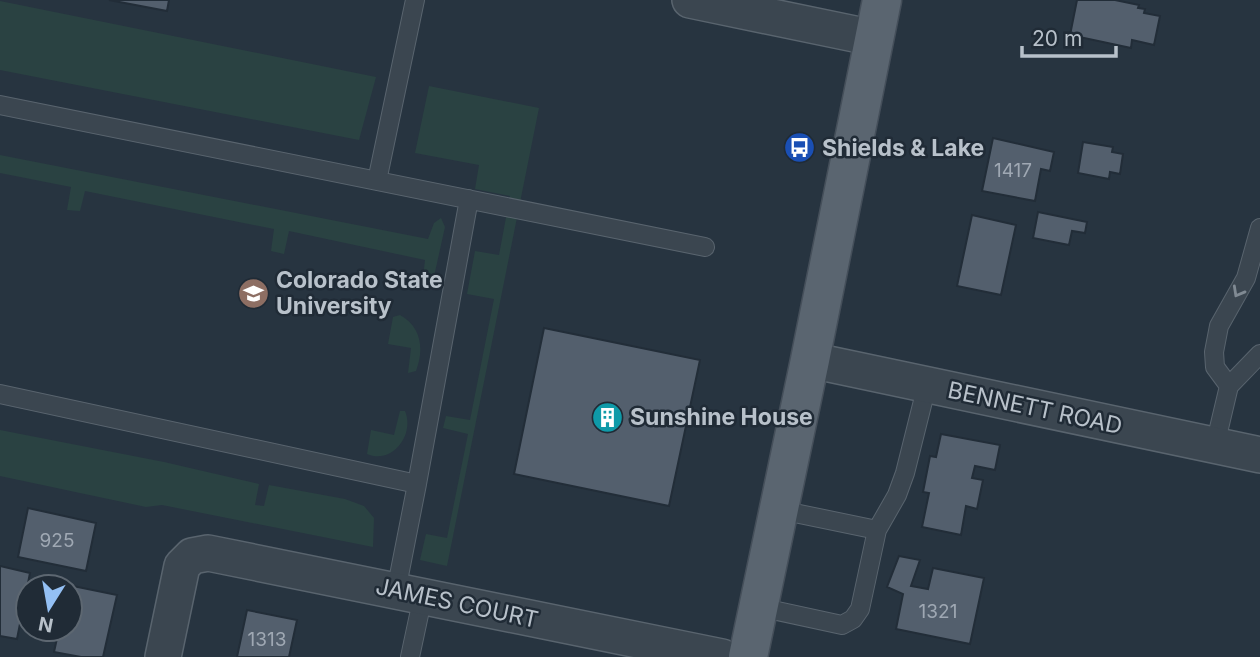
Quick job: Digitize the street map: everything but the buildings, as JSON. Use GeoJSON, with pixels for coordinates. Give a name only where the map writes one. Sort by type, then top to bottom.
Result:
{"type":"FeatureCollection","features":[{"type":"Feature","properties":{"kind":"main road"},"geometry":{"type":"LineString","coordinates":[[748,657],[780,510],[881,0]]}},
{"type":"Feature","properties":{"kind":"street"},"geometry":{"type":"LineString","coordinates":[[690,0],[874,38]]}},
{"type":"Feature","properties":{"kind":"street","name":"BENNETT ROAD"},"geometry":{"type":"LineString","coordinates":[[810,360],[1260,455]]}},
{"type":"Feature","properties":{"kind":"street","name":"JAMES COURT"},"geometry":{"type":"LineString","coordinates":[[163,657],[182,566],[192,556],[208,553],[722,657]]}},
{"type":"Feature","properties":{"kind":"lane"},"geometry":{"type":"LineString","coordinates":[[377,181],[415,0]]}},
{"type":"Feature","properties":{"kind":"lane"},"geometry":{"type":"LineString","coordinates":[[0,105],[705,247]]}},
{"type":"Feature","properties":{"kind":"lane"},"geometry":{"type":"LineString","coordinates":[[410,657],[410,594],[417,484],[469,199]]}},
{"type":"Feature","properties":{"kind":"lane"},"geometry":{"type":"LineString","coordinates":[[1228,386],[1216,367],[1214,352],[1219,326],[1246,278],[1260,228]]}},
{"type":"Feature","properties":{"kind":"lane"},"geometry":{"type":"LineString","coordinates":[[1215,445],[1228,386],[1260,354]]}},
{"type":"Feature","properties":{"kind":"lane"},"geometry":{"type":"LineString","coordinates":[[760,607],[842,625],[853,619],[860,609],[877,530],[897,495],[905,473],[926,385]]}},
{"type":"Feature","properties":{"kind":"lane"},"geometry":{"type":"LineString","coordinates":[[0,394],[417,484]]}},
{"type":"Feature","properties":{"kind":"lane"},"geometry":{"type":"LineString","coordinates":[[780,510],[877,530]]}},
{"type":"Feature","properties":{"kind":"green space"},"geometry":{"type":"Polygon","coordinates":[[[0,1],[376,77],[359,140],[0,70],[0,1]]]}},
{"type":"Feature","properties":{"kind":"green space"},"geometry":{"type":"Polygon","coordinates":[[[429,86],[539,108],[447,566],[420,560],[426,534],[447,538],[468,434],[443,428],[446,416],[470,420],[494,299],[467,294],[475,251],[499,255],[510,196],[475,189],[479,165],[415,153],[429,86]]]}},
{"type":"Feature","properties":{"kind":"green space"},"geometry":{"type":"Polygon","coordinates":[[[0,155],[428,239],[434,223],[441,218],[445,227],[433,281],[427,285],[423,278],[425,260],[289,231],[284,254],[271,251],[274,229],[85,191],[80,211],[67,210],[71,187],[0,173],[0,155]]]}},
{"type":"Feature","properties":{"kind":"green space"},"geometry":{"type":"Polygon","coordinates":[[[400,315],[417,332],[420,347],[416,371],[408,373],[411,348],[388,344],[393,317],[400,315]]]}},
{"type":"Feature","properties":{"kind":"green space"},"geometry":{"type":"Polygon","coordinates":[[[400,411],[405,411],[407,429],[399,446],[385,455],[367,454],[371,430],[394,435],[400,411]]]}},
{"type":"Feature","properties":{"kind":"green space"},"geometry":{"type":"Polygon","coordinates":[[[0,430],[164,462],[259,484],[255,505],[264,506],[269,485],[345,499],[364,506],[374,518],[373,547],[162,505],[146,507],[0,476],[0,430]]]}},
{"type":"Feature","properties":{"kind":"place","name":"Shields & Lake"},"geometry":{"type":"Point","coordinates":[799,148]}},
{"type":"Feature","properties":{"kind":"place","name":"Colorado State University"},"geometry":{"type":"Point","coordinates":[253,293]}},
{"type":"Feature","properties":{"kind":"place","name":"Sunshine House"},"geometry":{"type":"Point","coordinates":[607,417]}}]}
